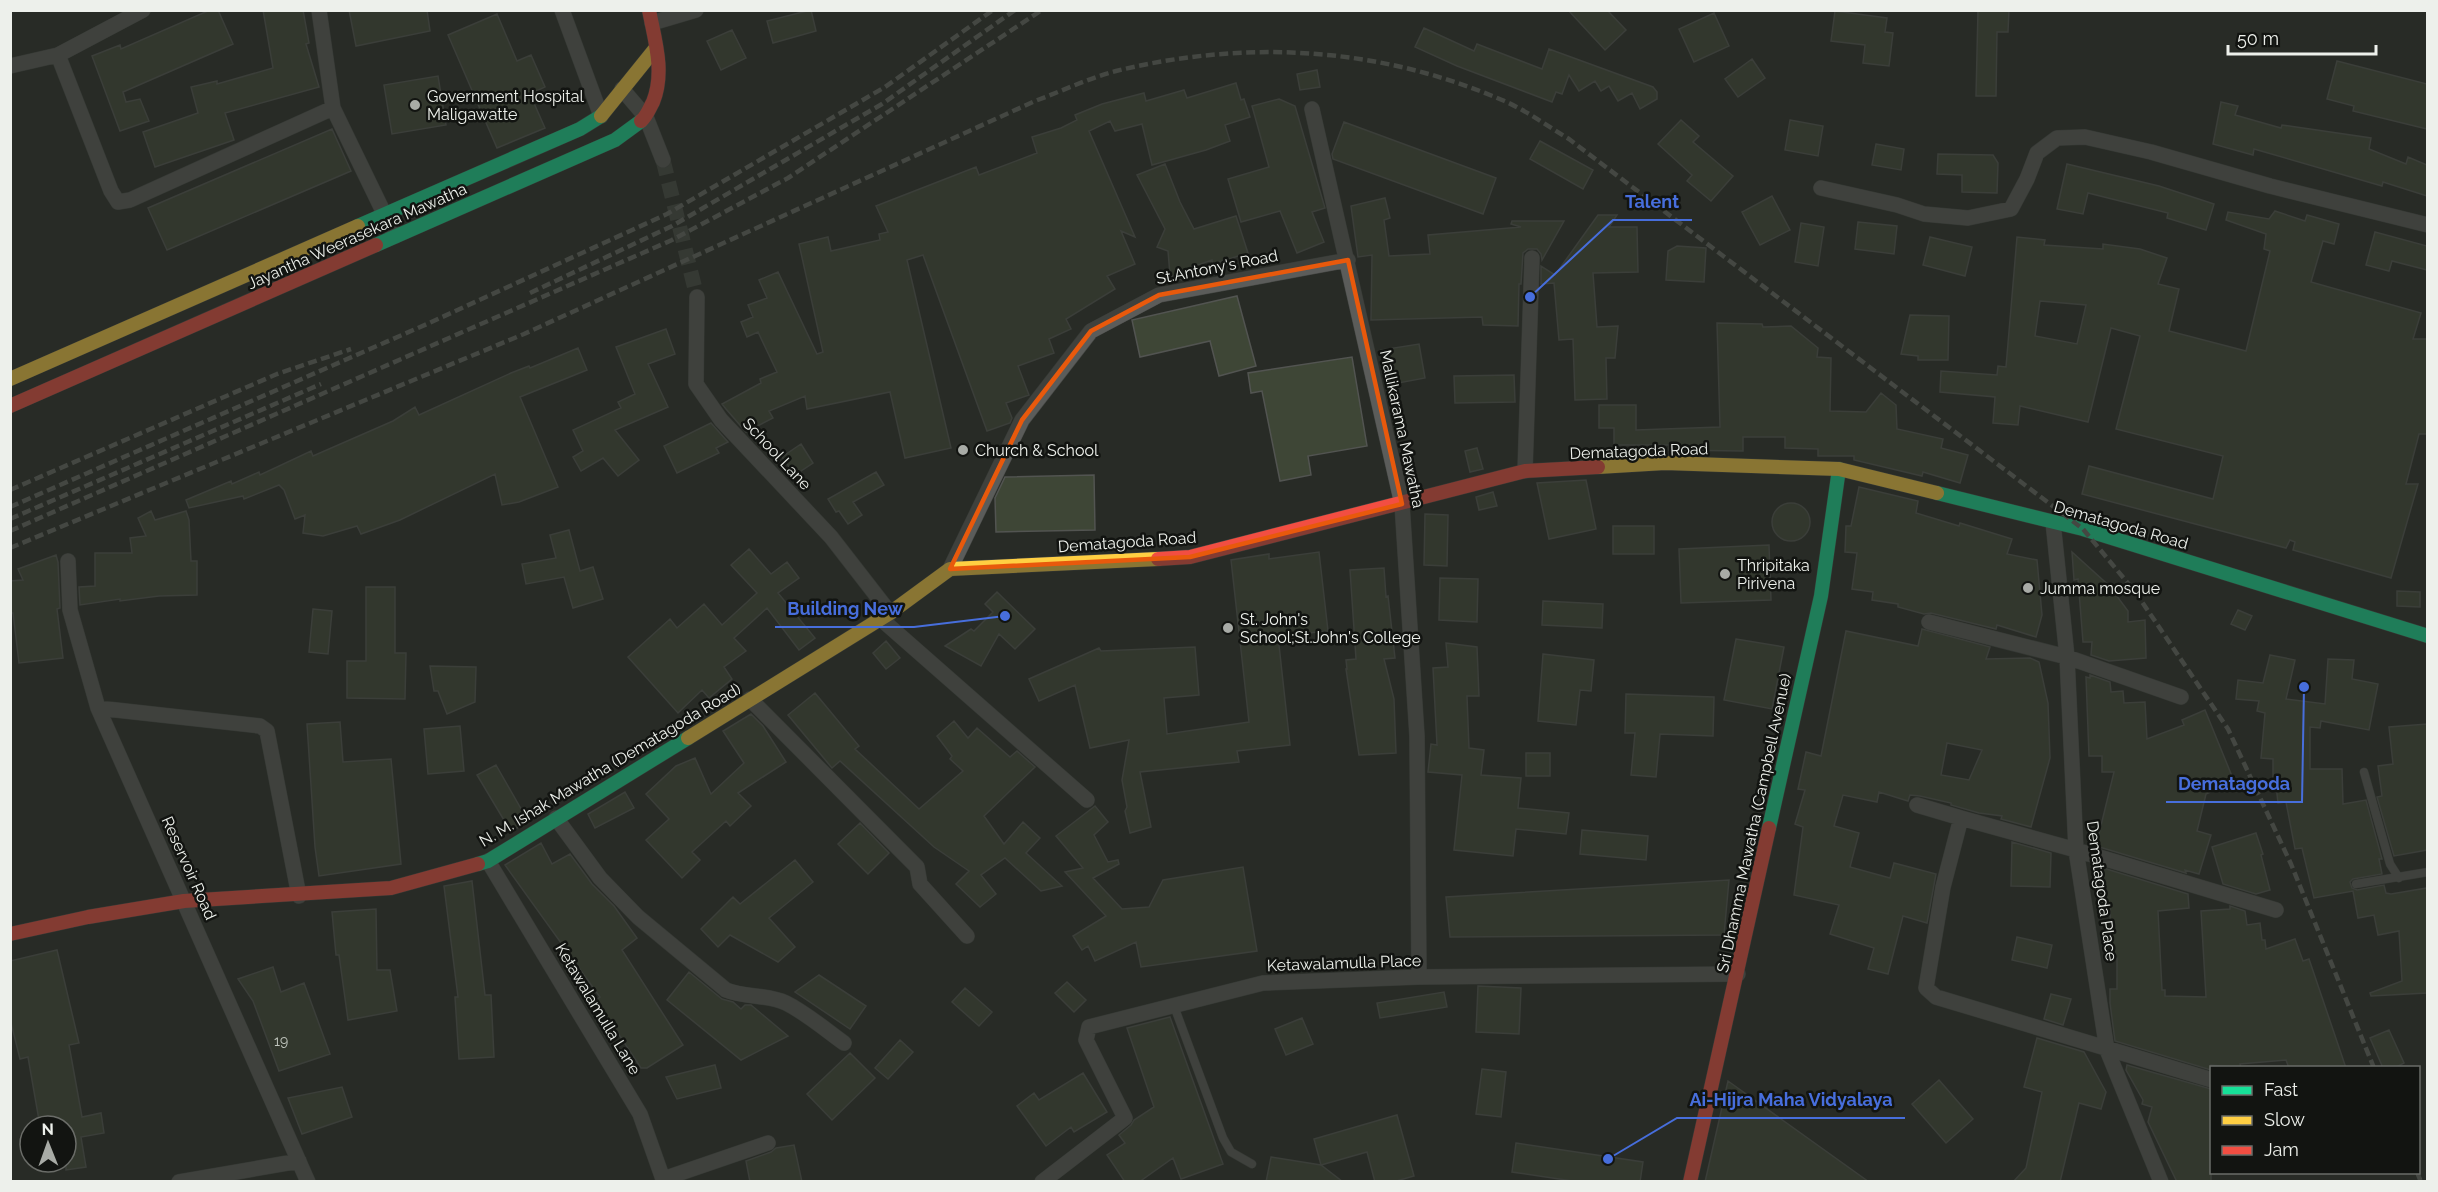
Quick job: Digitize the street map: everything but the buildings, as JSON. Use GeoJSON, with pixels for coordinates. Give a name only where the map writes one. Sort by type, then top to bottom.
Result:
{"type":"FeatureCollection","features":[{"type":"Feature","properties":{"kind":"main road"},"geometry":{"type":"LineString","coordinates":[[646,117],[658,89],[660,71],[650,17]]}},
{"type":"Feature","properties":{"kind":"main road","name":"Jayantha Weerasekara Mawatha"},"geometry":{"type":"LineString","coordinates":[[10,379],[118,334],[385,213],[580,129],[600,116],[622,89],[640,84],[655,49]]}},
{"type":"Feature","properties":{"kind":"main road"},"geometry":{"type":"LineString","coordinates":[[640,84],[646,117]]}},
{"type":"Feature","properties":{"kind":"main road","name":"Jayantha Weerasekara Mawatha"},"geometry":{"type":"LineString","coordinates":[[11,405],[615,140],[646,117]]}},
{"type":"Feature","properties":{"kind":"main road"},"geometry":{"type":"LineString","coordinates":[[487,168],[497,192]]}},
{"type":"Feature","properties":{"kind":"main road","name":"Dematagoda Road"},"geometry":{"type":"LineString","coordinates":[[950,569],[1190,557],[1525,471],[1665,463],[1839,469],[2084,529],[2427,636]]}},
{"type":"Feature","properties":{"kind":"main road","name":"Sri Dhamma Mawatha (Campbell Avenue)"},"geometry":{"type":"LineString","coordinates":[[1690,1182],[1821,596],[1839,469]]}},
{"type":"Feature","properties":{"kind":"main road"},"geometry":{"type":"LineString","coordinates":[[886,616],[950,569]]}},
{"type":"Feature","properties":{"kind":"main road","name":"N. M. Ishak Mawatha (Dematagoda Road)"},"geometry":{"type":"LineString","coordinates":[[10,934],[88,917],[184,901],[299,896],[391,888],[488,861],[886,616]]}},
{"type":"Feature","properties":{"kind":"street"},"geometry":{"type":"LineString","coordinates":[[10,66],[58,55],[143,10]]}},
{"type":"Feature","properties":{"kind":"street"},"geometry":{"type":"LineString","coordinates":[[319,10],[333,108],[395,236]]}},
{"type":"Feature","properties":{"kind":"street"},"geometry":{"type":"LineString","coordinates":[[562,10],[600,116]]}},
{"type":"Feature","properties":{"kind":"street"},"geometry":{"type":"LineString","coordinates":[[650,17],[696,10]]}},
{"type":"Feature","properties":{"kind":"street"},"geometry":{"type":"LineString","coordinates":[[58,55],[111,191],[118,202],[130,200],[333,108]]}},
{"type":"Feature","properties":{"kind":"street"},"geometry":{"type":"LineString","coordinates":[[622,89],[646,117],[663,160]]}},
{"type":"Feature","properties":{"kind":"street","name":"Mallikarama Mawatha"},"geometry":{"type":"LineString","coordinates":[[1311,109],[1348,260],[1402,504],[1417,736],[1419,977]]}},
{"type":"Feature","properties":{"kind":"street"},"geometry":{"type":"LineString","coordinates":[[1821,188],[1924,214],[1968,218],[2011,209],[2037,153],[2057,138],[2085,137],[2151,152],[2270,186],[2427,225]]}},
{"type":"Feature","properties":{"kind":"street"},"geometry":{"type":"LineString","coordinates":[[1525,471],[1532,258]]}},
{"type":"Feature","properties":{"kind":"street","name":"St.Antony's Road"},"geometry":{"type":"LineString","coordinates":[[950,569],[1022,420],[1091,331],[1159,295],[1348,260]]}},
{"type":"Feature","properties":{"kind":"street","name":"School Lane"},"geometry":{"type":"LineString","coordinates":[[697,297],[696,384],[721,420],[831,537],[886,616],[1087,800]]}},
{"type":"Feature","properties":{"kind":"street","name":"Dematagoda Place"},"geometry":{"type":"LineString","coordinates":[[2053,522],[2067,657],[2076,850],[2107,1050],[2161,1182]]}},
{"type":"Feature","properties":{"kind":"street","name":"Reservoir Road"},"geometry":{"type":"LineString","coordinates":[[68,561],[70,610],[98,708],[308,1182]]}},
{"type":"Feature","properties":{"kind":"street"},"geometry":{"type":"LineString","coordinates":[[1929,622],[2067,657],[2181,697]]}},
{"type":"Feature","properties":{"kind":"street"},"geometry":{"type":"LineString","coordinates":[[750,699],[917,867],[920,884],[967,936]]}},
{"type":"Feature","properties":{"kind":"street"},"geometry":{"type":"LineString","coordinates":[[98,708],[260,726],[267,731],[299,896]]}},
{"type":"Feature","properties":{"kind":"street"},"geometry":{"type":"LineString","coordinates":[[1917,805],[2276,910]]}},
{"type":"Feature","properties":{"kind":"street"},"geometry":{"type":"LineString","coordinates":[[556,818],[600,878],[638,917],[726,990],[740,996],[772,999],[786,1003],[844,1043]]}},
{"type":"Feature","properties":{"kind":"street"},"geometry":{"type":"LineString","coordinates":[[1961,818],[1943,887],[1926,988],[1936,997],[2210,1080]]}},
{"type":"Feature","properties":{"kind":"street","name":"Ketawalamulla Lane"},"geometry":{"type":"LineString","coordinates":[[488,861],[640,1114],[663,1180]]}},
{"type":"Feature","properties":{"kind":"street","name":"Ketawalamulla Place"},"geometry":{"type":"LineString","coordinates":[[1042,1182],[1125,1118],[1086,1040],[1089,1027],[1263,983],[1419,977],[1738,974]]}},
{"type":"Feature","properties":{"kind":"street"},"geometry":{"type":"LineString","coordinates":[[663,1180],[768,1143]]}},
{"type":"Feature","properties":{"kind":"street"},"geometry":{"type":"LineString","coordinates":[[179,1182],[299,1161]]}},
{"type":"Feature","properties":{"kind":"lane"},"geometry":{"type":"LineString","coordinates":[[2364,772],[2390,864],[2398,878]]}},
{"type":"Feature","properties":{"kind":"lane"},"geometry":{"type":"LineString","coordinates":[[2356,884],[2427,872]]}},
{"type":"Feature","properties":{"kind":"lane"},"geometry":{"type":"LineString","coordinates":[[1174,1006],[1223,1138],[1231,1152],[1252,1164]]}},
{"type":"Feature","properties":{"kind":"highlighted area"},"geometry":{"type":"Polygon","coordinates":[[[1348,260],[1402,504],[1190,557],[950,569],[1022,420],[1091,331],[1159,295],[1348,260]]]}},
{"type":"Feature","properties":{"kind":"tunnel"},"geometry":{"type":"LineString","coordinates":[[663,160],[697,297]]}},
{"type":"Feature","properties":{"kind":"railway"},"geometry":{"type":"LineString","coordinates":[[10,507],[427,324],[667,214],[885,87],[993,10]]}},
{"type":"Feature","properties":{"kind":"railway"},"geometry":{"type":"LineString","coordinates":[[530,293],[672,226],[882,104],[1015,10]]}},
{"type":"Feature","properties":{"kind":"railway"},"geometry":{"type":"LineString","coordinates":[[10,531],[672,240],[788,178],[1042,10]]}},
{"type":"Feature","properties":{"kind":"railway"},"geometry":{"type":"LineString","coordinates":[[10,548],[524,334],[1035,101],[1096,77],[1165,61],[1263,52],[1360,59],[1408,69],[1455,82],[1502,100],[1528,113],[1569,139],[2083,529],[2136,593],[2228,729],[2291,864],[2373,1066]]}},
{"type":"Feature","properties":{"kind":"railway"},"geometry":{"type":"LineString","coordinates":[[10,490],[277,374],[351,349]]}},
{"type":"Feature","properties":{"kind":"railway"},"geometry":{"type":"LineString","coordinates":[[10,519],[321,384]]}},
{"type":"Feature","properties":{"kind":"railway"},"geometry":{"type":"LineString","coordinates":[[2418,1174],[2421,1182]]}},
{"type":"Feature","properties":{"kind":"traffic: fast"},"geometry":{"type":"LineString","coordinates":[[358,226],[580,129],[601,116]]}},
{"type":"Feature","properties":{"kind":"traffic: fast"},"geometry":{"type":"LineString","coordinates":[[376,245],[615,140],[641,121]]}},
{"type":"Feature","properties":{"kind":"traffic: fast"},"geometry":{"type":"LineString","coordinates":[[1769,828],[1821,596],[1839,469]]}},
{"type":"Feature","properties":{"kind":"traffic: fast"},"geometry":{"type":"LineString","coordinates":[[1937,493],[2083,529],[2428,636]]}},
{"type":"Feature","properties":{"kind":"traffic: fast"},"geometry":{"type":"LineString","coordinates":[[478,864],[488,861],[688,738]]}},
{"type":"Feature","properties":{"kind":"traffic: slow"},"geometry":{"type":"LineString","coordinates":[[601,116],[655,49]]}},
{"type":"Feature","properties":{"kind":"traffic: slow"},"geometry":{"type":"LineString","coordinates":[[10,379],[358,226]]}},
{"type":"Feature","properties":{"kind":"traffic: slow"},"geometry":{"type":"LineString","coordinates":[[1598,467],[1665,463],[1839,469],[1937,493]]}},
{"type":"Feature","properties":{"kind":"traffic: slow"},"geometry":{"type":"LineString","coordinates":[[688,738],[890,613],[950,569],[1158,559]]}},
{"type":"Feature","properties":{"kind":"traffic: jam"},"geometry":{"type":"LineString","coordinates":[[641,121],[657,91],[659,68],[649,10]]}},
{"type":"Feature","properties":{"kind":"traffic: jam"},"geometry":{"type":"LineString","coordinates":[[10,406],[376,245]]}},
{"type":"Feature","properties":{"kind":"traffic: jam"},"geometry":{"type":"LineString","coordinates":[[1158,559],[1190,557],[1525,471],[1598,467]]}},
{"type":"Feature","properties":{"kind":"traffic: jam"},"geometry":{"type":"LineString","coordinates":[[1690,1182],[1769,828]]}},
{"type":"Feature","properties":{"kind":"traffic: jam"},"geometry":{"type":"LineString","coordinates":[[10,934],[88,917],[184,901],[391,888],[478,864]]}},
{"type":"Feature","properties":{"kind":"place","name":"Government Hospital Maligawatte"},"geometry":{"type":"Point","coordinates":[415,105]}},
{"type":"Feature","properties":{"kind":"place","name":"Talent"},"geometry":{"type":"Point","coordinates":[1530,297]}},
{"type":"Feature","properties":{"kind":"place","name":"Church & School"},"geometry":{"type":"Point","coordinates":[963,450]}},
{"type":"Feature","properties":{"kind":"place","name":"Thripitaka Pirivena"},"geometry":{"type":"Point","coordinates":[1725,574]}},
{"type":"Feature","properties":{"kind":"place","name":"Jumma mosque"},"geometry":{"type":"Point","coordinates":[2028,588]}},
{"type":"Feature","properties":{"kind":"place","name":"Building New"},"geometry":{"type":"Point","coordinates":[1005,616]}},
{"type":"Feature","properties":{"kind":"place","name":"St. John's School;St.John's College"},"geometry":{"type":"Point","coordinates":[1228,628]}},
{"type":"Feature","properties":{"kind":"place","name":"Dematagoda"},"geometry":{"type":"Point","coordinates":[2304,687]}},
{"type":"Feature","properties":{"kind":"place","name":"Ai-Hijra Maha Vidyalaya"},"geometry":{"type":"Point","coordinates":[1608,1159]}}]}
